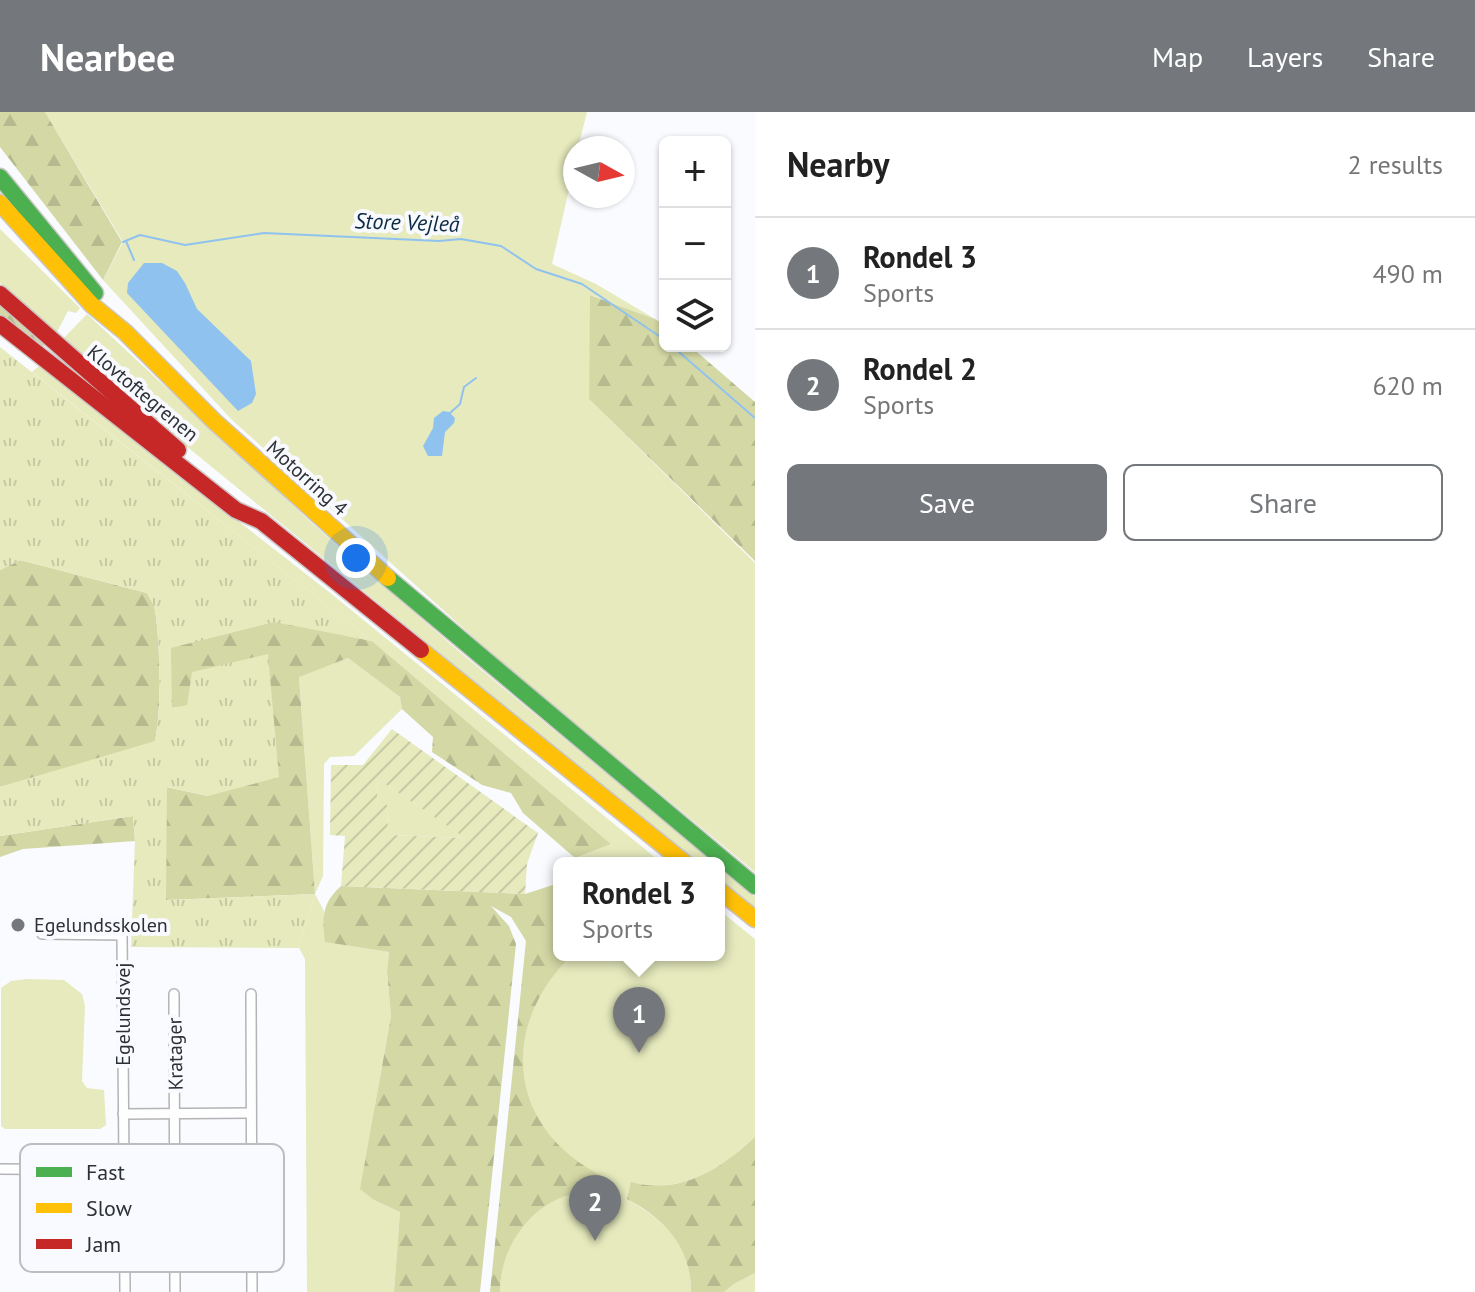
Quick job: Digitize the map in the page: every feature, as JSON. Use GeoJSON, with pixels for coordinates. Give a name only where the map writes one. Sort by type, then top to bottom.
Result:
{"type":"FeatureCollection","features":[{"type":"Feature","properties":{"kind":"highway","name":"Klovtoftegrenen"},"geometry":{"type":"LineString","coordinates":[[0,177],[125,332]]}},
{"type":"Feature","properties":{"kind":"highway","name":"Motorring 4"},"geometry":{"type":"LineString","coordinates":[[0,203],[92,305],[125,332],[214,421],[380,571],[720,857]]}},
{"type":"Feature","properties":{"kind":"highway","name":"Klovtoftegrenen"},"geometry":{"type":"LineString","coordinates":[[0,294],[261,521]]}},
{"type":"Feature","properties":{"kind":"highway"},"geometry":{"type":"LineString","coordinates":[[0,324],[236,510],[261,521],[678,857]]}},
{"type":"Feature","properties":{"kind":"highway","name":"Motorring 4"},"geometry":{"type":"LineString","coordinates":[[725,861],[755,886]]}},
{"type":"Feature","properties":{"kind":"highway"},"geometry":{"type":"LineString","coordinates":[[725,895],[755,919]]}},
{"type":"Feature","properties":{"kind":"street","name":"Egelundsvej"},"geometry":{"type":"LineString","coordinates":[[42,934],[122,935],[124,1144]]}},
{"type":"Feature","properties":{"kind":"street","name":"Kratager"},"geometry":{"type":"LineString","coordinates":[[174,994],[175,1144]]}},
{"type":"Feature","properties":{"kind":"street"},"geometry":{"type":"LineString","coordinates":[[251,994],[251,1144]]}},
{"type":"Feature","properties":{"kind":"street","name":"Kratager"},"geometry":{"type":"LineString","coordinates":[[123,1114],[251,1113]]}},
{"type":"Feature","properties":{"kind":"street"},"geometry":{"type":"LineString","coordinates":[[0,1169],[20,1169]]}},
{"type":"Feature","properties":{"kind":"street","name":"Egelundsvej"},"geometry":{"type":"LineString","coordinates":[[125,1272],[125,1292]]}},
{"type":"Feature","properties":{"kind":"street"},"geometry":{"type":"LineString","coordinates":[[252,1272],[252,1292]]}},
{"type":"Feature","properties":{"kind":"green space"},"geometry":{"type":"Polygon","coordinates":[[[0,112],[45,112],[122,242],[103,280],[0,147],[0,112]]]}},
{"type":"Feature","properties":{"kind":"green space"},"geometry":{"type":"Polygon","coordinates":[[[45,112],[587,112],[581,136],[563,136],[565,208],[552,264],[596,284],[655,319],[591,295],[589,399],[755,563],[755,872],[501,662],[232,420],[103,280],[123,242],[45,112]]]}},
{"type":"Feature","properties":{"kind":"green space"},"geometry":{"type":"Polygon","coordinates":[[[0,229],[80,308],[76,313],[68,311],[56,334],[0,283],[0,229]]]}},
{"type":"Feature","properties":{"kind":"green space"},"geometry":{"type":"Polygon","coordinates":[[[590,295],[659,321],[659,352],[697,352],[755,402],[755,561],[589,399],[590,295]]]}},
{"type":"Feature","properties":{"kind":"green space"},"geometry":{"type":"Polygon","coordinates":[[[0,305],[44,345],[40,349],[0,318],[0,305]]]}},
{"type":"Feature","properties":{"kind":"green space"},"geometry":{"type":"Polygon","coordinates":[[[87,314],[314,525],[455,648],[707,857],[690,857],[61,341],[87,314]]]}},
{"type":"Feature","properties":{"kind":"green space"},"geometry":{"type":"Polygon","coordinates":[[[0,347],[372,641],[274,622],[171,648],[172,708],[187,705],[192,672],[268,654],[279,777],[208,796],[167,787],[166,900],[315,894],[299,948],[131,947],[133,816],[0,836],[0,787],[155,741],[160,676],[155,610],[147,593],[20,560],[0,570],[0,347]]]}},
{"type":"Feature","properties":{"kind":"green space"},"geometry":{"type":"Polygon","coordinates":[[[39,366],[329,592],[655,857],[578,857],[611,844],[372,641],[32,372],[39,366]]]}},
{"type":"Feature","properties":{"kind":"green space"},"geometry":{"type":"Polygon","coordinates":[[[20,560],[147,593],[157,624],[159,712],[155,741],[150,744],[0,787],[0,570],[20,560]]]}},
{"type":"Feature","properties":{"kind":"green space"},"geometry":{"type":"Polygon","coordinates":[[[277,621],[372,641],[611,844],[574,857],[523,813],[511,793],[482,785],[432,752],[433,737],[402,709],[400,697],[348,658],[299,677],[315,894],[166,900],[166,787],[208,796],[187,706],[171,708],[171,647],[277,621]]]}},
{"type":"Feature","properties":{"kind":"green space"},"geometry":{"type":"Polygon","coordinates":[[[348,658],[400,697],[402,709],[354,756],[330,757],[324,764],[323,876],[315,894],[299,676],[348,658]]]}},
{"type":"Feature","properties":{"kind":"green space"},"geometry":{"type":"Polygon","coordinates":[[[392,729],[538,833],[527,864],[525,894],[341,886],[345,836],[330,835],[331,765],[363,765],[392,729]],[[378,779],[377,804],[387,805],[388,835],[464,837],[378,779]]]}},
{"type":"Feature","properties":{"kind":"green space"},"geometry":{"type":"Polygon","coordinates":[[[378,779],[466,838],[388,835],[387,805],[377,805],[378,779]]]}},
{"type":"Feature","properties":{"kind":"green space"},"geometry":{"type":"Polygon","coordinates":[[[133,816],[135,841],[23,849],[0,857],[0,836],[133,816]]]}},
{"type":"Feature","properties":{"kind":"green space"},"geometry":{"type":"Polygon","coordinates":[[[725,873],[755,897],[755,910],[725,886],[725,873]]]}},
{"type":"Feature","properties":{"kind":"green space"},"geometry":{"type":"Polygon","coordinates":[[[553,885],[553,961],[567,961],[548,984],[532,1015],[524,1046],[524,1077],[533,1107],[549,1134],[574,1158],[606,1178],[604,1193],[583,1192],[563,1197],[545,1206],[530,1219],[508,1252],[500,1292],[490,1292],[526,941],[511,917],[491,906],[509,926],[516,944],[480,1292],[394,1292],[400,1212],[374,1200],[360,1189],[391,1016],[387,971],[389,952],[325,942],[327,905],[341,886],[525,894],[553,885]]]}},
{"type":"Feature","properties":{"kind":"green space"},"geometry":{"type":"Polygon","coordinates":[[[315,894],[324,911],[326,942],[389,952],[387,971],[391,1016],[375,1105],[374,1200],[400,1212],[394,1292],[307,1292],[305,959],[299,948],[315,894]]]}},
{"type":"Feature","properties":{"kind":"green space"},"geometry":{"type":"Polygon","coordinates":[[[725,915],[755,939],[755,1137],[708,1172],[686,1181],[645,1189],[627,1199],[654,1217],[674,1236],[686,1260],[691,1292],[500,1292],[508,1252],[517,1234],[530,1219],[562,1197],[582,1192],[603,1192],[606,1179],[564,1152],[544,1129],[531,1104],[524,1078],[523,1052],[527,1027],[537,1001],[567,961],[725,961],[725,915]]]}},
{"type":"Feature","properties":{"kind":"green space"},"geometry":{"type":"Polygon","coordinates":[[[64,980],[82,994],[85,1006],[82,1081],[87,1088],[104,1090],[106,1125],[100,1129],[5,1129],[1,1126],[1,988],[11,981],[64,980]]]}},
{"type":"Feature","properties":{"kind":"green space"},"geometry":{"type":"Polygon","coordinates":[[[755,1137],[755,1273],[724,1292],[691,1292],[690,1276],[681,1248],[664,1225],[627,1199],[631,1182],[666,1185],[698,1177],[728,1160],[755,1137]]]}},
{"type":"Feature","properties":{"kind":"green space"},"geometry":{"type":"Polygon","coordinates":[[[755,1273],[755,1292],[724,1292],[734,1284],[755,1273]]]}},
{"type":"Feature","properties":{"kind":"water"},"geometry":{"type":"Polygon","coordinates":[[[144,263],[162,263],[177,271],[197,309],[251,361],[256,394],[252,403],[238,411],[127,293],[128,283],[144,263]]]}},
{"type":"Feature","properties":{"kind":"water"},"geometry":{"type":"Polygon","coordinates":[[[443,411],[455,418],[454,423],[445,432],[442,456],[428,456],[423,446],[433,428],[434,418],[443,411]]]}},
{"type":"Feature","properties":{"kind":"waterway","name":"Store Vejleå"},"geometry":{"type":"LineString","coordinates":[[123,242],[140,235],[185,245],[264,233],[439,241],[461,239],[501,246],[536,269],[582,284],[659,336]]}},
{"type":"Feature","properties":{"kind":"waterway"},"geometry":{"type":"LineString","coordinates":[[126,241],[134,260]]}},
{"type":"Feature","properties":{"kind":"waterway","name":"Store Vejleå"},"geometry":{"type":"LineString","coordinates":[[679,352],[755,418]]}},
{"type":"Feature","properties":{"kind":"waterway"},"geometry":{"type":"LineString","coordinates":[[450,413],[460,404],[464,387],[476,378]]}},
{"type":"Feature","properties":{"kind":"traffic: fast"},"geometry":{"type":"LineString","coordinates":[[0,177],[95,293]]}},
{"type":"Feature","properties":{"kind":"traffic: fast"},"geometry":{"type":"LineString","coordinates":[[388,578],[720,857]]}},
{"type":"Feature","properties":{"kind":"traffic: fast"},"geometry":{"type":"LineString","coordinates":[[725,861],[755,886]]}},
{"type":"Feature","properties":{"kind":"traffic: slow"},"geometry":{"type":"LineString","coordinates":[[0,203],[92,305],[125,332],[214,421],[388,578]]}},
{"type":"Feature","properties":{"kind":"traffic: slow"},"geometry":{"type":"LineString","coordinates":[[421,650],[678,857]]}},
{"type":"Feature","properties":{"kind":"traffic: slow"},"geometry":{"type":"LineString","coordinates":[[725,895],[755,919]]}},
{"type":"Feature","properties":{"kind":"traffic: jam"},"geometry":{"type":"LineString","coordinates":[[0,294],[178,450]]}},
{"type":"Feature","properties":{"kind":"traffic: jam"},"geometry":{"type":"LineString","coordinates":[[0,324],[236,510],[261,521],[421,650]]}},
{"type":"Feature","properties":{"kind":"place","name":"Egelundsskolen"},"geometry":{"type":"Point","coordinates":[18,925]}},
{"type":"Feature","properties":{"kind":"place","name":"Rondel 3"},"geometry":{"type":"Point","coordinates":[639,1053]}},
{"type":"Feature","properties":{"kind":"place","name":"Rondel 2"},"geometry":{"type":"Point","coordinates":[595,1241]}}]}
